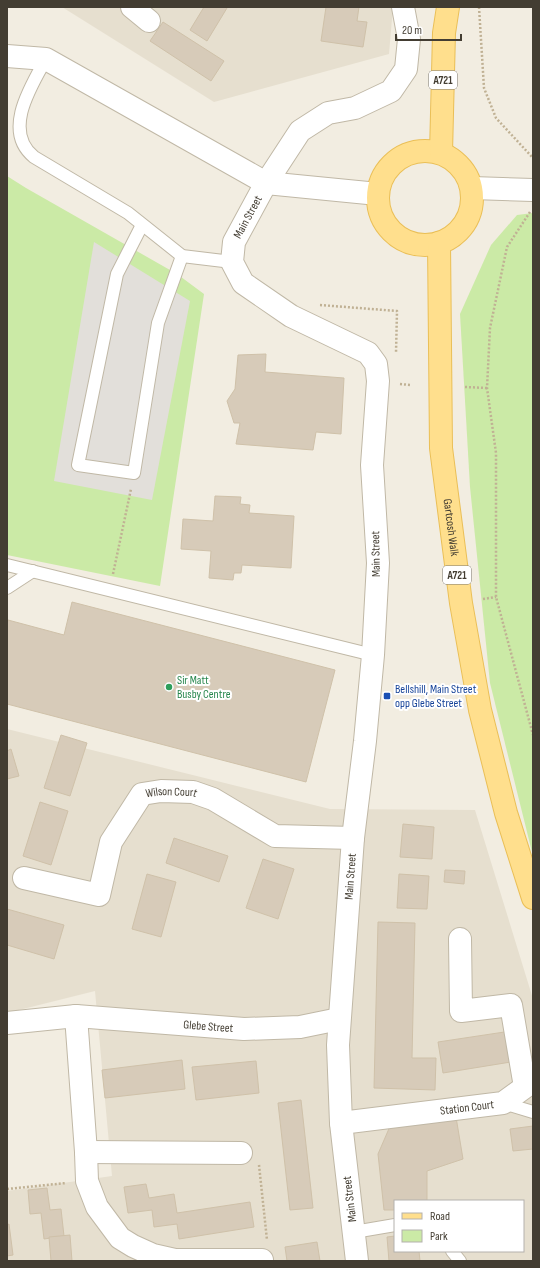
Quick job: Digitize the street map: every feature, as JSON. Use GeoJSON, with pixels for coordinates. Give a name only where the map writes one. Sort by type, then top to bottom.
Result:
{"type":"FeatureCollection","features":[{"type":"Feature","properties":{"kind":"main road","name":"A721"},"geometry":{"type":"LineString","coordinates":[[441,153],[444,33],[448,7]]}},
{"type":"Feature","properties":{"kind":"main road"},"geometry":{"type":"LineString","coordinates":[[430,150],[441,153],[452,158],[464,170],[472,188],[472,208],[465,224],[454,236],[439,243],[423,245],[407,242],[399,238],[386,224],[379,209],[378,194],[382,178],[388,168],[399,158],[414,151],[430,150]]}},
{"type":"Feature","properties":{"kind":"main road","name":"Gartcosh Walk"},"geometry":{"type":"LineString","coordinates":[[439,243],[441,448],[461,603],[482,717],[506,813],[533,898]]}},
{"type":"Feature","properties":{"kind":"street","name":"Main Street"},"geometry":{"type":"LineString","coordinates":[[357,1261],[341,1123],[338,1045],[353,838],[365,741],[378,563],[372,465],[378,381],[376,364],[368,353],[291,316],[243,283],[232,262],[234,242],[266,183],[300,131],[328,113],[355,108],[391,91],[406,69],[409,39],[403,7]]}},
{"type":"Feature","properties":{"kind":"street"},"geometry":{"type":"LineString","coordinates":[[7,56],[46,59],[266,183],[378,194]]}},
{"type":"Feature","properties":{"kind":"street"},"geometry":{"type":"LineString","coordinates":[[472,188],[533,190]]}},
{"type":"Feature","properties":{"kind":"street","name":"Wilson Court"},"geometry":{"type":"LineString","coordinates":[[24,878],[100,895],[111,842],[142,794],[161,792],[193,792],[213,799],[274,836],[353,838]]}},
{"type":"Feature","properties":{"kind":"street","name":"Station Court"},"geometry":{"type":"LineString","coordinates":[[341,1123],[503,1103],[525,1087],[511,1004],[461,1011],[460,939]]}},
{"type":"Feature","properties":{"kind":"street"},"geometry":{"type":"LineString","coordinates":[[76,1016],[87,1181],[97,1207],[120,1238],[153,1255],[175,1260],[262,1260]]}},
{"type":"Feature","properties":{"kind":"street","name":"Glebe Street"},"geometry":{"type":"LineString","coordinates":[[7,1023],[76,1016],[244,1029],[300,1027],[339,1019]]}},
{"type":"Feature","properties":{"kind":"street"},"geometry":{"type":"LineString","coordinates":[[86,1152],[241,1153]]}},
{"type":"Feature","properties":{"kind":"lane"},"geometry":{"type":"LineString","coordinates":[[46,59],[26,95],[20,117],[20,135],[27,151],[34,157],[128,213],[182,256],[232,262]]}},
{"type":"Feature","properties":{"kind":"lane"},"geometry":{"type":"LineString","coordinates":[[142,225],[117,274],[78,465],[134,473],[158,323],[182,256]]}},
{"type":"Feature","properties":{"kind":"lane"},"geometry":{"type":"LineString","coordinates":[[7,566],[33,571],[372,655]]}},
{"type":"Feature","properties":{"kind":"lane"},"geometry":{"type":"LineString","coordinates":[[7,588],[33,571]]}},
{"type":"Feature","properties":{"kind":"lane"},"geometry":{"type":"LineString","coordinates":[[503,1103],[533,1112]]}},
{"type":"Feature","properties":{"kind":"lane"},"geometry":{"type":"LineString","coordinates":[[354,1232],[394,1225]]}},
{"type":"Feature","properties":{"kind":"lane"},"geometry":{"type":"LineString","coordinates":[[453,1252],[460,1261]]}},
{"type":"Feature","properties":{"kind":"path"},"geometry":{"type":"LineString","coordinates":[[479,7],[484,88],[496,118],[533,158]]}},
{"type":"Feature","properties":{"kind":"path"},"geometry":{"type":"LineString","coordinates":[[533,210],[507,247],[490,328],[487,388],[496,453],[496,597],[533,735]]}},
{"type":"Feature","properties":{"kind":"path"},"geometry":{"type":"LineString","coordinates":[[395,384],[410,385]]}},
{"type":"Feature","properties":{"kind":"path"},"geometry":{"type":"LineString","coordinates":[[465,387],[487,388]]}},
{"type":"Feature","properties":{"kind":"path"},"geometry":{"type":"LineString","coordinates":[[109,590],[134,473]]}},
{"type":"Feature","properties":{"kind":"path"},"geometry":{"type":"LineString","coordinates":[[241,1153],[257,1150],[267,1245],[262,1260]]}},
{"type":"Feature","properties":{"kind":"path"},"geometry":{"type":"LineString","coordinates":[[7,1189],[87,1181]]}},
{"type":"Feature","properties":{"kind":"shaded area"},"geometry":{"type":"Polygon","coordinates":[[[62,7],[393,7],[389,54],[214,102],[62,7]]]}},
{"type":"Feature","properties":{"kind":"shaded area"},"geometry":{"type":"Polygon","coordinates":[[[94,242],[190,301],[152,500],[54,481],[94,242]]]}},
{"type":"Feature","properties":{"kind":"shaded area"},"geometry":{"type":"Polygon","coordinates":[[[7,729],[330,809],[475,810],[533,999],[533,1261],[7,1261],[7,1191],[112,1176],[95,991],[7,1013],[7,729]]]}},
{"type":"Feature","properties":{"kind":"green space"},"geometry":{"type":"Polygon","coordinates":[[[7,176],[177,274],[204,294],[160,586],[7,555],[7,176]]]}},
{"type":"Feature","properties":{"kind":"green space"},"geometry":{"type":"Polygon","coordinates":[[[533,213],[533,856],[490,683],[470,487],[460,314],[491,245],[517,215],[533,213]]]}},
{"type":"Feature","properties":{"kind":"building"},"geometry":{"type":"Polygon","coordinates":[[[204,7],[227,8],[207,41],[190,30],[204,7]]]}},
{"type":"Feature","properties":{"kind":"building"},"geometry":{"type":"Polygon","coordinates":[[[326,7],[359,7],[357,21],[367,22],[363,47],[321,41],[326,7]]]}},
{"type":"Feature","properties":{"kind":"building"},"geometry":{"type":"Polygon","coordinates":[[[163,22],[224,61],[211,81],[150,41],[163,22]]]}},
{"type":"Feature","properties":{"kind":"building"},"geometry":{"type":"Polygon","coordinates":[[[266,354],[265,372],[344,378],[341,434],[316,432],[313,450],[236,444],[240,423],[234,423],[227,401],[235,389],[238,355],[266,354]]]}},
{"type":"Feature","properties":{"kind":"building"},"geometry":{"type":"Polygon","coordinates":[[[215,496],[241,497],[240,504],[250,505],[249,513],[294,516],[291,568],[242,565],[241,573],[234,573],[233,580],[209,578],[211,551],[181,549],[183,519],[213,521],[215,496]]]}},
{"type":"Feature","properties":{"kind":"building","name":"Sir Matt Busby Centre"},"geometry":{"type":"Polygon","coordinates":[[[72,602],[335,670],[306,782],[7,704],[8,620],[64,635],[72,602]]]}},
{"type":"Feature","properties":{"kind":"building"},"geometry":{"type":"Polygon","coordinates":[[[61,735],[87,743],[70,796],[44,788],[61,735]]]}},
{"type":"Feature","properties":{"kind":"building"},"geometry":{"type":"Polygon","coordinates":[[[11,749],[19,776],[7,779],[7,751],[11,749]]]}},
{"type":"Feature","properties":{"kind":"building"},"geometry":{"type":"Polygon","coordinates":[[[40,802],[68,811],[51,865],[23,856],[40,802]]]}},
{"type":"Feature","properties":{"kind":"building"},"geometry":{"type":"Polygon","coordinates":[[[403,824],[434,827],[432,859],[400,857],[403,824]]]}},
{"type":"Feature","properties":{"kind":"building"},"geometry":{"type":"Polygon","coordinates":[[[174,838],[228,856],[219,882],[166,863],[174,838]]]}},
{"type":"Feature","properties":{"kind":"building"},"geometry":{"type":"Polygon","coordinates":[[[263,859],[294,869],[278,919],[246,908],[263,859]]]}},
{"type":"Feature","properties":{"kind":"building"},"geometry":{"type":"Polygon","coordinates":[[[445,870],[465,871],[464,884],[444,882],[445,870]]]}},
{"type":"Feature","properties":{"kind":"building"},"geometry":{"type":"Polygon","coordinates":[[[147,874],[176,882],[161,937],[132,929],[147,874]]]}},
{"type":"Feature","properties":{"kind":"building"},"geometry":{"type":"Polygon","coordinates":[[[399,874],[429,876],[427,909],[397,908],[399,874]]]}},
{"type":"Feature","properties":{"kind":"building"},"geometry":{"type":"Polygon","coordinates":[[[7,909],[64,925],[54,959],[7,945],[7,909]]]}},
{"type":"Feature","properties":{"kind":"building"},"geometry":{"type":"Polygon","coordinates":[[[378,922],[415,923],[412,1058],[436,1058],[435,1090],[374,1088],[378,922]]]}},
{"type":"Feature","properties":{"kind":"building"},"geometry":{"type":"Polygon","coordinates":[[[511,1031],[517,1061],[443,1073],[438,1042],[511,1031]]]}},
{"type":"Feature","properties":{"kind":"building"},"geometry":{"type":"Polygon","coordinates":[[[182,1060],[185,1089],[105,1098],[102,1070],[182,1060]]]}},
{"type":"Feature","properties":{"kind":"building"},"geometry":{"type":"Polygon","coordinates":[[[256,1061],[259,1093],[196,1100],[192,1067],[256,1061]]]}},
{"type":"Feature","properties":{"kind":"building"},"geometry":{"type":"Polygon","coordinates":[[[301,1100],[313,1208],[290,1210],[278,1103],[301,1100]]]}},
{"type":"Feature","properties":{"kind":"building"},"geometry":{"type":"Polygon","coordinates":[[[456,1117],[463,1159],[427,1171],[427,1200],[394,1200],[394,1210],[384,1210],[378,1154],[391,1124],[456,1117]]]}},
{"type":"Feature","properties":{"kind":"building"},"geometry":{"type":"Polygon","coordinates":[[[533,1126],[533,1149],[513,1151],[510,1129],[533,1126]]]}},
{"type":"Feature","properties":{"kind":"building"},"geometry":{"type":"Polygon","coordinates":[[[146,1184],[149,1198],[174,1194],[177,1213],[250,1202],[254,1227],[179,1239],[177,1224],[154,1227],[152,1210],[128,1213],[124,1187],[146,1184]]]}},
{"type":"Feature","properties":{"kind":"building"},"geometry":{"type":"Polygon","coordinates":[[[47,1188],[50,1210],[61,1209],[64,1236],[44,1239],[41,1213],[30,1214],[28,1190],[47,1188]]]}},
{"type":"Feature","properties":{"kind":"building"},"geometry":{"type":"Polygon","coordinates":[[[9,1224],[13,1255],[7,1256],[7,1225],[9,1224]]]}},
{"type":"Feature","properties":{"kind":"building"},"geometry":{"type":"Polygon","coordinates":[[[70,1235],[72,1261],[51,1261],[49,1237],[70,1235]]]}},
{"type":"Feature","properties":{"kind":"building"},"geometry":{"type":"Polygon","coordinates":[[[394,1236],[394,1252],[419,1252],[420,1261],[389,1261],[387,1237],[394,1236]]]}},
{"type":"Feature","properties":{"kind":"building"},"geometry":{"type":"Polygon","coordinates":[[[317,1242],[320,1261],[287,1261],[285,1247],[317,1242]]]}},
{"type":"Feature","properties":{"kind":"place","name":"Sir Matt Busby Centre"},"geometry":{"type":"Point","coordinates":[169,687]}},
{"type":"Feature","properties":{"kind":"place","name":"Bellshill, Main Street opp Glebe Street"},"geometry":{"type":"Point","coordinates":[387,696]}}]}
